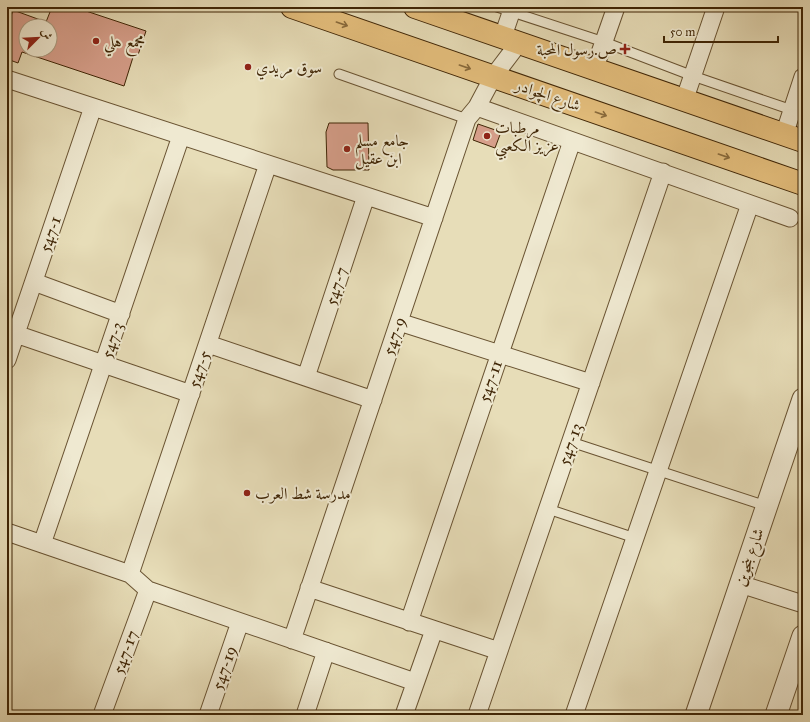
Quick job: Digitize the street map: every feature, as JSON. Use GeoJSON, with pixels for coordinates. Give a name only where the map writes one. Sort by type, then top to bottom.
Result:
{"type":"FeatureCollection","features":[{"type":"Feature","properties":{"kind":"main road","name":"شارع الچوادر"},"geometry":{"type":"LineString","coordinates":[[292,7],[803,184]]}},
{"type":"Feature","properties":{"kind":"main road"},"geometry":{"type":"LineString","coordinates":[[415,7],[446,12],[510,41],[793,138]]}},
{"type":"Feature","properties":{"kind":"street"},"geometry":{"type":"LineString","coordinates":[[594,70],[616,7]]}},
{"type":"Feature","properties":{"kind":"street"},"geometry":{"type":"LineString","coordinates":[[684,101],[716,7]]}},
{"type":"Feature","properties":{"kind":"street","name":"547-9"},"geometry":{"type":"LineString","coordinates":[[292,640],[434,218],[472,113],[493,77],[510,41],[507,8]]}},
{"type":"Feature","properties":{"kind":"street"},"geometry":{"type":"LineString","coordinates":[[793,138],[792,110],[803,77]]}},
{"type":"Feature","properties":{"kind":"street"},"geometry":{"type":"LineString","coordinates":[[7,79],[434,218]]}},
{"type":"Feature","properties":{"kind":"street","name":"547-1"},"geometry":{"type":"LineString","coordinates":[[7,360],[11,332],[34,282],[93,107]]}},
{"type":"Feature","properties":{"kind":"street"},"geometry":{"type":"LineString","coordinates":[[472,113],[572,141],[664,172],[790,218]]}},
{"type":"Feature","properties":{"kind":"street","name":"547-3"},"geometry":{"type":"LineString","coordinates":[[42,544],[182,136]]}},
{"type":"Feature","properties":{"kind":"street","name":"547-11"},"geometry":{"type":"LineString","coordinates":[[409,622],[572,141]]}},
{"type":"Feature","properties":{"kind":"street","name":"547-5"},"geometry":{"type":"LineString","coordinates":[[130,574],[268,164]]}},
{"type":"Feature","properties":{"kind":"street","name":"547-13"},"geometry":{"type":"LineString","coordinates":[[477,715],[664,172]]}},
{"type":"Feature","properties":{"kind":"street","name":"547-7"},"geometry":{"type":"LineString","coordinates":[[306,377],[366,196]]}},
{"type":"Feature","properties":{"kind":"street"},"geometry":{"type":"LineString","coordinates":[[574,715],[750,204]]}},
{"type":"Feature","properties":{"kind":"street"},"geometry":{"type":"LineString","coordinates":[[34,282],[120,314]]}},
{"type":"Feature","properties":{"kind":"street"},"geometry":{"type":"LineString","coordinates":[[399,322],[591,383]]}},
{"type":"Feature","properties":{"kind":"street"},"geometry":{"type":"LineString","coordinates":[[11,332],[191,394]]}},
{"type":"Feature","properties":{"kind":"street"},"geometry":{"type":"LineString","coordinates":[[208,344],[373,400]]}},
{"type":"Feature","properties":{"kind":"street","name":"شارع بنجوين"},"geometry":{"type":"LineString","coordinates":[[696,715],[803,399]]}},
{"type":"Feature","properties":{"kind":"street"},"geometry":{"type":"LineString","coordinates":[[7,532],[130,574],[148,590],[415,682]]}},
{"type":"Feature","properties":{"kind":"street"},"geometry":{"type":"LineString","coordinates":[[740,584],[803,604]]}},
{"type":"Feature","properties":{"kind":"street"},"geometry":{"type":"LineString","coordinates":[[309,588],[499,651]]}},
{"type":"Feature","properties":{"kind":"street","name":"547-17"},"geometry":{"type":"LineString","coordinates":[[102,715],[148,590]]}},
{"type":"Feature","properties":{"kind":"street","name":"547-19"},"geometry":{"type":"LineString","coordinates":[[208,715],[240,622]]}},
{"type":"Feature","properties":{"kind":"street"},"geometry":{"type":"LineString","coordinates":[[404,715],[434,630]]}},
{"type":"Feature","properties":{"kind":"street"},"geometry":{"type":"LineString","coordinates":[[776,715],[803,636]]}},
{"type":"Feature","properties":{"kind":"street"},"geometry":{"type":"LineString","coordinates":[[306,715],[326,651]]}},
{"type":"Feature","properties":{"kind":"lane"},"geometry":{"type":"LineString","coordinates":[[507,8],[604,42],[693,76],[792,110]]}},
{"type":"Feature","properties":{"kind":"lane"},"geometry":{"type":"LineString","coordinates":[[339,74],[472,113]]}},
{"type":"Feature","properties":{"kind":"lane"},"geometry":{"type":"LineString","coordinates":[[571,442],[766,506]]}},
{"type":"Feature","properties":{"kind":"lane"},"geometry":{"type":"LineString","coordinates":[[548,509],[635,538]]}},
{"type":"Feature","properties":{"kind":"building","name":"مجمع هلي"},"geometry":{"type":"Polygon","coordinates":[[[52,7],[74,7],[146,31],[138,55],[134,54],[124,86],[40,58],[58,58],[58,18],[48,18],[52,7]]]}},
{"type":"Feature","properties":{"kind":"building","name":"مجمع هلي"},"geometry":{"type":"Polygon","coordinates":[[[13,10],[35,18],[18,18],[18,58],[20,58],[18,63],[7,59],[7,29],[13,10]]]}},
{"type":"Feature","properties":{"kind":"building","name":"جامع مسلم ابن عقيل"},"geometry":{"type":"Polygon","coordinates":[[[329,123],[368,123],[369,170],[333,170],[327,167],[326,132],[329,123]]]}},
{"type":"Feature","properties":{"kind":"building","name":"مرطبات عزيز الكعبي"},"geometry":{"type":"Polygon","coordinates":[[[478,124],[501,132],[495,148],[473,140],[478,124]]]}},
{"type":"Feature","properties":{"kind":"place","name":"مجمع هلي"},"geometry":{"type":"Point","coordinates":[96,41]}},
{"type":"Feature","properties":{"kind":"place","name":"ص.رسول المحبة"},"geometry":{"type":"Point","coordinates":[625,49]}},
{"type":"Feature","properties":{"kind":"place","name":"سوق مريدي"},"geometry":{"type":"Point","coordinates":[248,67]}},
{"type":"Feature","properties":{"kind":"place","name":"مرطبات عزيز الكعبي"},"geometry":{"type":"Point","coordinates":[487,136]}},
{"type":"Feature","properties":{"kind":"place","name":"جامع مسلم ابن عقيل"},"geometry":{"type":"Point","coordinates":[347,149]}},
{"type":"Feature","properties":{"kind":"place","name":"مدرسة شط العرب"},"geometry":{"type":"Point","coordinates":[247,493]}}]}
